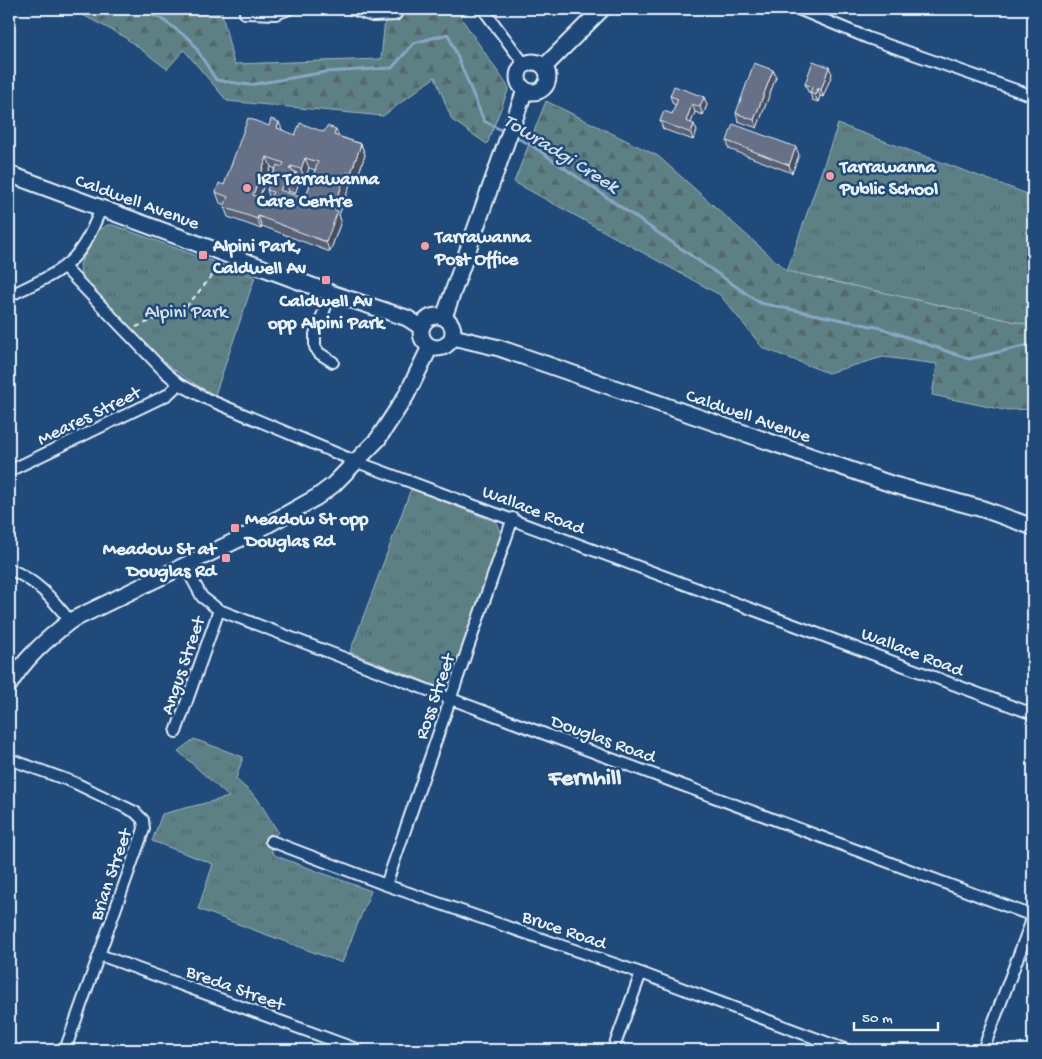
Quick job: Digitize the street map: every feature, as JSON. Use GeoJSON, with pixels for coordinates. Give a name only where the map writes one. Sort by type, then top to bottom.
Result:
{"type":"FeatureCollection","features":[{"type":"Feature","properties":{"kind":"main road"},"geometry":{"type":"LineString","coordinates":[[544,67],[602,9]]}},
{"type":"Feature","properties":{"kind":"main road"},"geometry":{"type":"LineString","coordinates":[[444,317],[525,90],[518,78],[520,69],[525,65],[536,63],[544,67],[547,77],[544,86],[535,92],[525,90]]}},
{"type":"Feature","properties":{"kind":"main road","name":"Caldwell Avenue"},"geometry":{"type":"LineString","coordinates":[[9,174],[330,292],[407,318],[421,327]]}},
{"type":"Feature","properties":{"kind":"main road"},"geometry":{"type":"LineString","coordinates":[[432,316],[444,317],[452,326],[452,337],[445,347],[430,347],[422,340],[421,327],[432,316]]}},
{"type":"Feature","properties":{"kind":"main road","name":"Caldwell Avenue"},"geometry":{"type":"LineString","coordinates":[[452,337],[499,348],[894,485],[983,508],[1033,527]]}},
{"type":"Feature","properties":{"kind":"main road"},"geometry":{"type":"LineString","coordinates":[[9,685],[23,664],[40,646],[70,621],[295,511],[333,485],[378,440],[406,396],[430,347]]}},
{"type":"Feature","properties":{"kind":"street"},"geometry":{"type":"LineString","coordinates":[[245,13],[276,14],[289,9]]}},
{"type":"Feature","properties":{"kind":"street"},"geometry":{"type":"LineString","coordinates":[[352,9],[372,16],[394,15],[399,9]]}},
{"type":"Feature","properties":{"kind":"street"},"geometry":{"type":"LineString","coordinates":[[483,9],[525,65]]}},
{"type":"Feature","properties":{"kind":"street"},"geometry":{"type":"LineString","coordinates":[[798,9],[868,38],[1033,96]]}},
{"type":"Feature","properties":{"kind":"street"},"geometry":{"type":"LineString","coordinates":[[9,296],[64,267],[83,248],[101,208]]}},
{"type":"Feature","properties":{"kind":"street","name":"Wallace Road"},"geometry":{"type":"LineString","coordinates":[[64,267],[164,371],[179,384],[207,399],[357,462],[513,518],[1033,714]]}},
{"type":"Feature","properties":{"kind":"street"},"geometry":{"type":"LineString","coordinates":[[330,292],[314,341],[319,353],[333,362]]}},
{"type":"Feature","properties":{"kind":"street","name":"Meares Street"},"geometry":{"type":"LineString","coordinates":[[9,471],[167,395],[179,384]]}},
{"type":"Feature","properties":{"kind":"street","name":"Ross Street"},"geometry":{"type":"LineString","coordinates":[[386,885],[513,518]]}},
{"type":"Feature","properties":{"kind":"street","name":"Douglas Road"},"geometry":{"type":"LineString","coordinates":[[184,564],[202,597],[219,610],[1033,917]]}},
{"type":"Feature","properties":{"kind":"street"},"geometry":{"type":"LineString","coordinates":[[9,569],[35,583],[48,594],[70,621]]}},
{"type":"Feature","properties":{"kind":"street","name":"Angus Street"},"geometry":{"type":"LineString","coordinates":[[176,732],[219,610]]}},
{"type":"Feature","properties":{"kind":"street","name":"Brian Street"},"geometry":{"type":"LineString","coordinates":[[9,759],[73,782],[135,812],[143,820],[144,829],[66,1050]]}},
{"type":"Feature","properties":{"kind":"street","name":"Bruce Road"},"geometry":{"type":"LineString","coordinates":[[271,841],[386,885],[641,973],[847,1050]]}},
{"type":"Feature","properties":{"kind":"street"},"geometry":{"type":"LineString","coordinates":[[983,1050],[1033,917]]}},
{"type":"Feature","properties":{"kind":"street","name":"Breda Street"},"geometry":{"type":"LineString","coordinates":[[100,955],[359,1050]]}},
{"type":"Feature","properties":{"kind":"street"},"geometry":{"type":"LineString","coordinates":[[613,1050],[641,973]]}},
{"type":"Feature","properties":{"kind":"path"},"geometry":{"type":"LineString","coordinates":[[140,325],[187,306],[216,270]]}},
{"type":"Feature","properties":{"kind":"green space"},"geometry":{"type":"Polygon","coordinates":[[[71,9],[221,9],[234,64],[381,59],[385,19],[399,9],[455,9],[509,88],[487,144],[452,120],[435,77],[383,116],[227,101],[184,50],[167,69],[123,36],[71,9]]]}},
{"type":"Feature","properties":{"kind":"green space"},"geometry":{"type":"Polygon","coordinates":[[[546,101],[658,156],[787,271],[1030,325],[1033,323],[1033,409],[1004,410],[932,395],[937,364],[883,357],[828,373],[763,348],[720,295],[514,182],[546,101]]]}},
{"type":"Feature","properties":{"kind":"green space"},"geometry":{"type":"Polygon","coordinates":[[[838,124],[1033,196],[1033,323],[1030,325],[787,271],[838,124]]]}},
{"type":"Feature","properties":{"kind":"green space","name":"Alpini Park"},"geometry":{"type":"Polygon","coordinates":[[[107,225],[113,225],[255,277],[215,395],[195,384],[160,357],[127,327],[81,278],[80,264],[98,232],[107,225]]]}},
{"type":"Feature","properties":{"kind":"green space"},"geometry":{"type":"Polygon","coordinates":[[[411,489],[496,522],[502,537],[447,690],[350,652],[411,489]]]}},
{"type":"Feature","properties":{"kind":"green space"},"geometry":{"type":"Polygon","coordinates":[[[194,739],[243,757],[236,779],[257,798],[278,832],[271,841],[272,852],[276,856],[371,891],[342,963],[198,909],[213,864],[152,841],[162,814],[229,797],[178,751],[194,739]]]}},
{"type":"Feature","properties":{"kind":"building"},"geometry":{"type":"Polygon","coordinates":[[[813,61],[829,67],[821,90],[817,88],[815,95],[810,93],[812,87],[805,84],[813,61]]]}},
{"type":"Feature","properties":{"kind":"building"},"geometry":{"type":"Polygon","coordinates":[[[754,63],[773,70],[754,120],[736,113],[754,63]]]}},
{"type":"Feature","properties":{"kind":"building"},"geometry":{"type":"Polygon","coordinates":[[[674,86],[704,97],[700,107],[692,104],[686,121],[694,124],[691,133],[660,121],[664,111],[672,114],[678,99],[670,96],[674,86]]]}},
{"type":"Feature","properties":{"kind":"building","name":"IRT Tarrawanna Care Centre"},"geometry":{"type":"Polygon","coordinates":[[[248,118],[269,126],[271,119],[279,122],[277,128],[295,135],[300,123],[324,132],[327,126],[336,129],[334,135],[361,144],[351,173],[347,172],[333,209],[338,211],[326,242],[258,216],[257,219],[224,207],[228,197],[216,192],[219,183],[224,185],[248,118]],[[267,157],[253,195],[269,201],[273,192],[267,190],[277,165],[282,167],[284,163],[267,157]],[[305,158],[301,169],[291,166],[289,169],[296,172],[291,183],[285,181],[280,190],[305,199],[318,162],[305,158]]]}},
{"type":"Feature","properties":{"kind":"building"},"geometry":{"type":"Polygon","coordinates":[[[733,124],[796,147],[789,165],[727,141],[733,124]]]}},
{"type":"Feature","properties":{"kind":"waterway","name":"Towradgi Creek"},"geometry":{"type":"LineString","coordinates":[[140,9],[163,20],[191,40],[216,80],[249,85],[326,72],[392,68],[414,43],[448,34],[484,121],[505,132]]}},
{"type":"Feature","properties":{"kind":"waterway","name":"Towradgi Creek"},"geometry":{"type":"LineString","coordinates":[[513,136],[531,145],[760,303],[881,328],[969,359],[1033,344]]}},
{"type":"Feature","properties":{"kind":"place","name":"Tarrawanna Public School"},"geometry":{"type":"Point","coordinates":[830,176]}},
{"type":"Feature","properties":{"kind":"place","name":"IRT Tarrawanna Care Centre"},"geometry":{"type":"Point","coordinates":[247,188]}},
{"type":"Feature","properties":{"kind":"place","name":"Tarrawanna Post Office"},"geometry":{"type":"Point","coordinates":[425,246]}},
{"type":"Feature","properties":{"kind":"place","name":"Alpini Park, Caldwell Av"},"geometry":{"type":"Point","coordinates":[203,255]}},
{"type":"Feature","properties":{"kind":"place","name":"Caldwell Av opp Alpini Park"},"geometry":{"type":"Point","coordinates":[326,280]}},
{"type":"Feature","properties":{"kind":"place","name":"Meadow St opp Douglas Rd"},"geometry":{"type":"Point","coordinates":[235,528]}},
{"type":"Feature","properties":{"kind":"place","name":"Meadow St at Douglas Rd"},"geometry":{"type":"Point","coordinates":[226,558]}},
{"type":"Feature","properties":{"kind":"district","name":"Fernhill"},"geometry":{"type":"Point","coordinates":[585,776]}}]}
